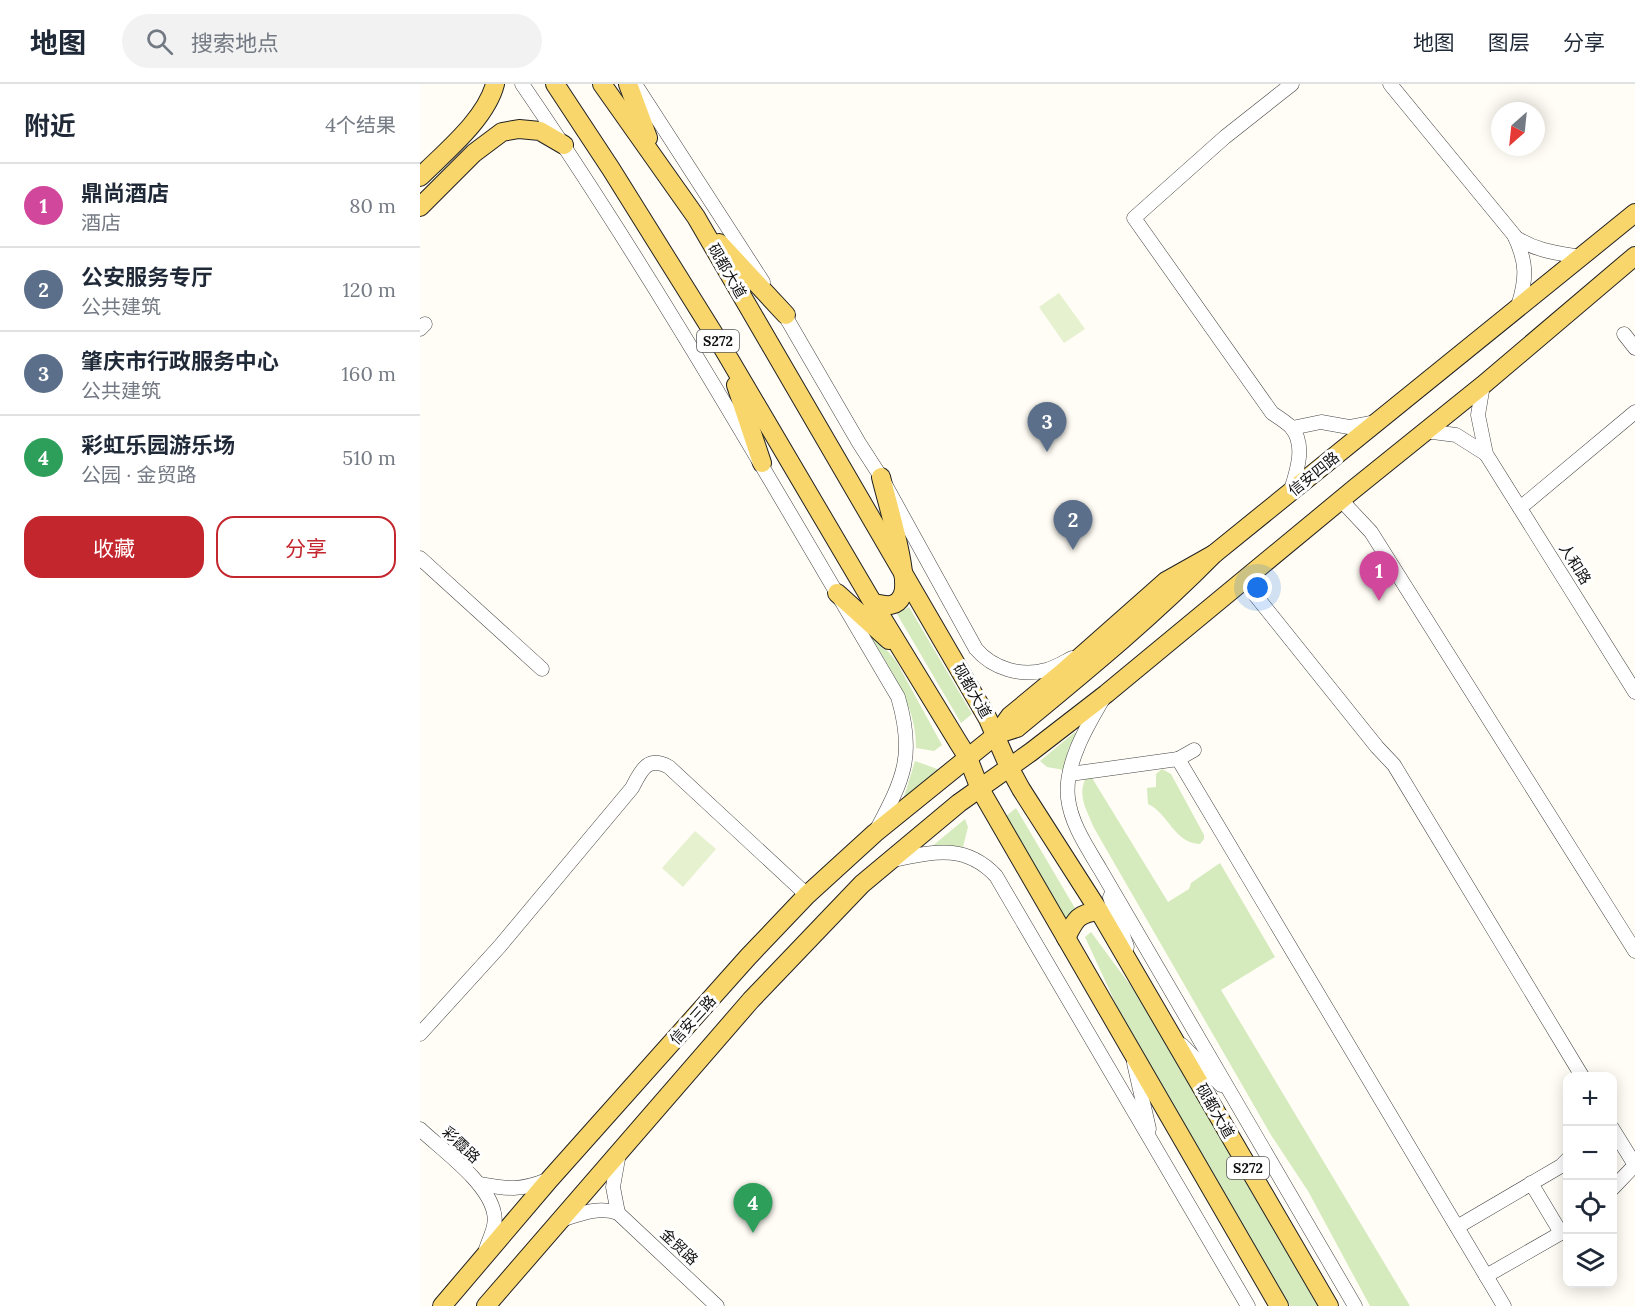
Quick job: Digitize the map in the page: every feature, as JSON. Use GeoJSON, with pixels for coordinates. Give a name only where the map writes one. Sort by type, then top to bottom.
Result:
{"type":"FeatureCollection","features":[{"type":"Feature","properties":{"kind":"main road"},"geometry":{"type":"LineString","coordinates":[[420,177],[461,136],[484,108],[495,84]]}},
{"type":"Feature","properties":{"kind":"main road","name":"S272"},"geometry":{"type":"LineString","coordinates":[[555,84],[724,350],[873,603],[968,758],[980,789],[1279,1306]]}},
{"type":"Feature","properties":{"kind":"main road","name":"砚都大道"},"geometry":{"type":"LineString","coordinates":[[602,84],[696,217],[996,735],[1009,767],[1099,911],[1329,1306]]}},
{"type":"Feature","properties":{"kind":"main road"},"geometry":{"type":"LineString","coordinates":[[628,84],[657,162]]}},
{"type":"Feature","properties":{"kind":"main road"},"geometry":{"type":"LineString","coordinates":[[420,207],[474,153],[502,132],[519,129],[540,131],[564,145]]}},
{"type":"Feature","properties":{"kind":"main road"},"geometry":{"type":"LineString","coordinates":[[461,136],[472,140],[474,153]]}},
{"type":"Feature","properties":{"kind":"main road","name":"信安四路"},"geometry":{"type":"LineString","coordinates":[[996,735],[1017,728],[1113,649],[1168,600],[1214,554],[1635,213]]}},
{"type":"Feature","properties":{"kind":"main road"},"geometry":{"type":"LineString","coordinates":[[696,217],[786,315]]}},
{"type":"Feature","properties":{"kind":"main road"},"geometry":{"type":"LineString","coordinates":[[1009,767],[1106,693],[1244,581],[1483,385],[1635,256]]}},
{"type":"Feature","properties":{"kind":"main road"},"geometry":{"type":"LineString","coordinates":[[724,350],[762,463]]}},
{"type":"Feature","properties":{"kind":"main road"},"geometry":{"type":"LineString","coordinates":[[873,603],[889,606],[898,602],[903,595],[905,577],[881,477]]}},
{"type":"Feature","properties":{"kind":"main road"},"geometry":{"type":"LineString","coordinates":[[996,735],[1010,716],[1166,581],[1214,554]]}},
{"type":"Feature","properties":{"kind":"main road"},"geometry":{"type":"LineString","coordinates":[[837,593],[906,655]]}},
{"type":"Feature","properties":{"kind":"main road"},"geometry":{"type":"LineString","coordinates":[[1113,649],[1131,672]]}},
{"type":"Feature","properties":{"kind":"main road","name":"信安三路"},"geometry":{"type":"LineString","coordinates":[[442,1306],[550,1179],[748,957],[807,895],[874,833],[996,735]]}},
{"type":"Feature","properties":{"kind":"main road","name":"信安三路"},"geometry":{"type":"LineString","coordinates":[[486,1306],[751,1000],[862,884],[951,810],[1009,767]]}},
{"type":"Feature","properties":{"kind":"main road"},"geometry":{"type":"LineString","coordinates":[[843,862],[862,884]]}},
{"type":"Feature","properties":{"kind":"main road"},"geometry":{"type":"LineString","coordinates":[[1066,938],[1079,916],[1087,912],[1099,911]]}},
{"type":"Feature","properties":{"kind":"street"},"geometry":{"type":"LineString","coordinates":[[522,84],[564,145],[762,463],[898,697],[904,718],[906,751],[904,772],[897,792],[874,833]]}},
{"type":"Feature","properties":{"kind":"street"},"geometry":{"type":"LineString","coordinates":[[635,84],[786,315],[859,444],[881,477],[976,650],[994,664],[1007,669],[1032,672],[1047,670],[1082,654]]}},
{"type":"Feature","properties":{"kind":"street"},"geometry":{"type":"LineString","coordinates":[[1290,494],[1297,469],[1299,443],[1292,428],[1272,413],[1134,218],[1225,137],[1292,84]]}},
{"type":"Feature","properties":{"kind":"street"},"geometry":{"type":"LineString","coordinates":[[1390,84],[1514,235],[1528,246],[1581,257]]}},
{"type":"Feature","properties":{"kind":"street"},"geometry":{"type":"LineString","coordinates":[[1514,235],[1525,266],[1525,279],[1518,306]]}},
{"type":"Feature","properties":{"kind":"street"},"geometry":{"type":"LineString","coordinates":[[1624,334],[1635,348]]}},
{"type":"Feature","properties":{"kind":"street"},"geometry":{"type":"LineString","coordinates":[[1483,385],[1478,415],[1486,454]]}},
{"type":"Feature","properties":{"kind":"street"},"geometry":{"type":"LineString","coordinates":[[1520,508],[1635,412]]}},
{"type":"Feature","properties":{"kind":"street"},"geometry":{"type":"LineString","coordinates":[[1292,428],[1321,422],[1349,427],[1379,422]]}},
{"type":"Feature","properties":{"kind":"street"},"geometry":{"type":"LineString","coordinates":[[1425,431],[1456,435],[1486,454]]}},
{"type":"Feature","properties":{"kind":"street","name":"人和路"},"geometry":{"type":"LineString","coordinates":[[1486,454],[1635,692]]}},
{"type":"Feature","properties":{"kind":"street"},"geometry":{"type":"LineString","coordinates":[[1341,500],[1371,532],[1635,951]]}},
{"type":"Feature","properties":{"kind":"street"},"geometry":{"type":"LineString","coordinates":[[420,558],[542,669]]}},
{"type":"Feature","properties":{"kind":"street"},"geometry":{"type":"LineString","coordinates":[[1244,581],[1377,747],[1394,765],[1579,1072]]}},
{"type":"Feature","properties":{"kind":"street","name":"砚都大道"},"geometry":{"type":"LineString","coordinates":[[1106,693],[1077,748],[1070,774],[1068,797],[1074,820],[1100,870],[1355,1306]]}},
{"type":"Feature","properties":{"kind":"street"},"geometry":{"type":"LineString","coordinates":[[1070,774],[1178,759],[1194,750]]}},
{"type":"Feature","properties":{"kind":"street"},"geometry":{"type":"LineString","coordinates":[[1178,759],[1504,1306]]}},
{"type":"Feature","properties":{"kind":"street"},"geometry":{"type":"LineString","coordinates":[[420,1034],[500,946],[632,788],[642,770],[648,765],[661,763],[669,767],[807,895]]}},
{"type":"Feature","properties":{"kind":"street"},"geometry":{"type":"LineString","coordinates":[[891,860],[940,851],[965,855],[985,864],[996,876],[1248,1306]]}},
{"type":"Feature","properties":{"kind":"street"},"geometry":{"type":"LineString","coordinates":[[1100,870],[1137,976]]}},
{"type":"Feature","properties":{"kind":"street"},"geometry":{"type":"LineString","coordinates":[[1168,1030],[1237,1101]]}},
{"type":"Feature","properties":{"kind":"street"},"geometry":{"type":"LineString","coordinates":[[1131,1049],[1152,1143]]}},
{"type":"Feature","properties":{"kind":"street","name":"彩霞路"},"geometry":{"type":"LineString","coordinates":[[420,1129],[479,1184]]}},
{"type":"Feature","properties":{"kind":"street"},"geometry":{"type":"LineString","coordinates":[[1617,1136],[1635,1165],[1617,1184]]}},
{"type":"Feature","properties":{"kind":"street"},"geometry":{"type":"LineString","coordinates":[[561,1220],[595,1210],[609,1210],[618,1213],[613,1188],[620,1150]]}},
{"type":"Feature","properties":{"kind":"street"},"geometry":{"type":"LineString","coordinates":[[1457,1227],[1563,1164]]}},
{"type":"Feature","properties":{"kind":"street"},"geometry":{"type":"LineString","coordinates":[[479,1184],[512,1189],[529,1188],[550,1179]]}},
{"type":"Feature","properties":{"kind":"street"},"geometry":{"type":"LineString","coordinates":[[1531,1183],[1563,1230]]}},
{"type":"Feature","properties":{"kind":"street"},"geometry":{"type":"LineString","coordinates":[[479,1184],[494,1213],[494,1228],[480,1262]]}},
{"type":"Feature","properties":{"kind":"street","name":"金贸路"},"geometry":{"type":"LineString","coordinates":[[618,1213],[717,1306]]}},
{"type":"Feature","properties":{"kind":"street"},"geometry":{"type":"LineString","coordinates":[[1486,1276],[1563,1232]]}},
{"type":"Feature","properties":{"kind":"green space"},"geometry":{"type":"Polygon","coordinates":[[[1059,293],[1085,329],[1064,343],[1039,307],[1059,293]]]}},
{"type":"Feature","properties":{"kind":"green space"},"geometry":{"type":"Polygon","coordinates":[[[909,607],[972,714],[961,723],[897,614],[909,607]]]}},
{"type":"Feature","properties":{"kind":"green space"},"geometry":{"type":"Polygon","coordinates":[[[869,629],[896,661],[942,745],[934,751],[916,748],[912,716],[900,686],[867,630],[869,629]]]}},
{"type":"Feature","properties":{"kind":"green space"},"geometry":{"type":"Polygon","coordinates":[[[1075,732],[1064,770],[1047,767],[1040,761],[1075,732]]]}},
{"type":"Feature","properties":{"kind":"green space"},"geometry":{"type":"Polygon","coordinates":[[[915,761],[940,770],[903,800],[915,761]]]}},
{"type":"Feature","properties":{"kind":"green space"},"geometry":{"type":"Polygon","coordinates":[[[1162,769],[1171,774],[1204,835],[1200,844],[1184,839],[1161,814],[1148,804],[1147,788],[1156,787],[1156,774],[1162,769]]]}},
{"type":"Feature","properties":{"kind":"green space"},"geometry":{"type":"Polygon","coordinates":[[[1089,773],[1168,902],[1189,889],[1191,883],[1220,863],[1275,957],[1221,990],[1410,1306],[1370,1306],[1308,1191],[1271,1135],[1094,828],[1082,794],[1089,773]]]}},
{"type":"Feature","properties":{"kind":"green space"},"geometry":{"type":"Polygon","coordinates":[[[1016,808],[1079,915],[1067,923],[1005,817],[1016,808]]]}},
{"type":"Feature","properties":{"kind":"green space"},"geometry":{"type":"Polygon","coordinates":[[[965,819],[968,827],[963,847],[943,845],[930,848],[965,819]]]}},
{"type":"Feature","properties":{"kind":"green space"},"geometry":{"type":"Polygon","coordinates":[[[695,831],[716,849],[683,887],[662,868],[695,831]]]}},
{"type":"Feature","properties":{"kind":"green space"},"geometry":{"type":"Polygon","coordinates":[[[1091,932],[1139,997],[1318,1306],[1290,1306],[1120,1013],[1085,937],[1091,932]]]}},
{"type":"Feature","properties":{"kind":"place","name":"肇庆市行政服务中心"},"geometry":{"type":"Point","coordinates":[1047,452]}},
{"type":"Feature","properties":{"kind":"place","name":"公安服务专厅"},"geometry":{"type":"Point","coordinates":[1073,550]}},
{"type":"Feature","properties":{"kind":"place","name":"鼎尚酒店"},"geometry":{"type":"Point","coordinates":[1379,601]}},
{"type":"Feature","properties":{"kind":"place","name":"彩虹乐园游乐场"},"geometry":{"type":"Point","coordinates":[753,1233]}}]}
